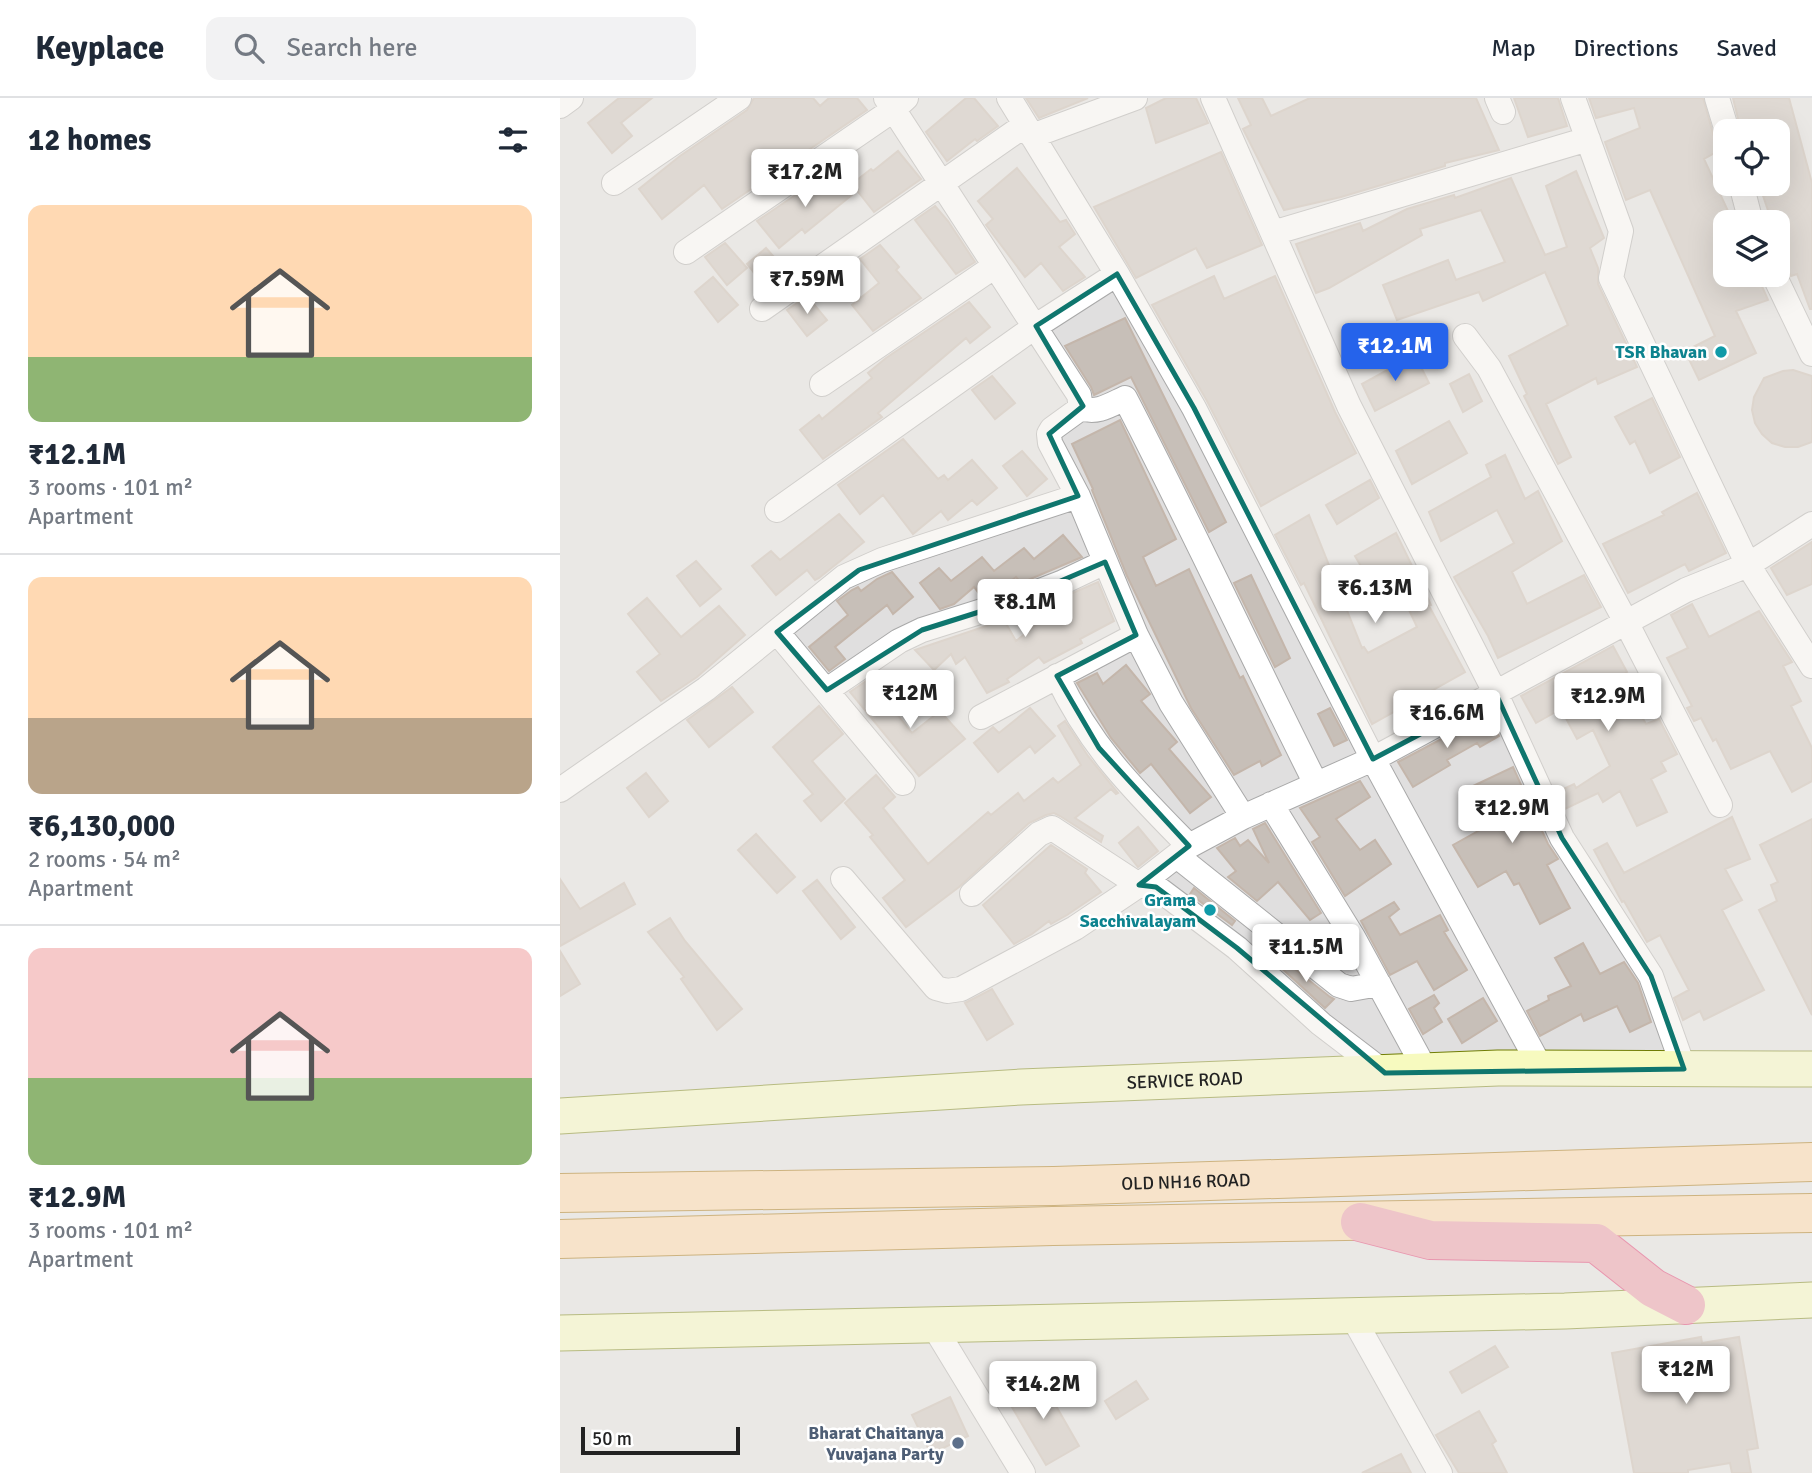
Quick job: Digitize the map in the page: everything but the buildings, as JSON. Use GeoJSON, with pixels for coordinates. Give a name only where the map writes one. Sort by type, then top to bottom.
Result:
{"type":"FeatureCollection","features":[{"type":"Feature","properties":{"kind":"highway"},"geometry":{"type":"LineString","coordinates":[[1360,1222],[1430,1240],[1596,1243],[1653,1289],[1686,1305]]}},
{"type":"Feature","properties":{"kind":"main road","name":"OLD NH16 ROAD"},"geometry":{"type":"LineString","coordinates":[[560,1193],[1054,1186],[1812,1162]]}},
{"type":"Feature","properties":{"kind":"main road"},"geometry":{"type":"LineString","coordinates":[[560,1239],[1067,1226],[1812,1213]]}},
{"type":"Feature","properties":{"kind":"street"},"geometry":{"type":"LineString","coordinates":[[560,106],[571,98]]}},
{"type":"Feature","properties":{"kind":"street"},"geometry":{"type":"LineString","coordinates":[[614,183],[739,98]]}},
{"type":"Feature","properties":{"kind":"street"},"geometry":{"type":"LineString","coordinates":[[1009,98],[1117,274],[1194,408],[1373,759],[1541,1068]]}},
{"type":"Feature","properties":{"kind":"street"},"geometry":{"type":"LineString","coordinates":[[762,309],[941,186],[1029,130],[1135,98]]}},
{"type":"Feature","properties":{"kind":"street"},"geometry":{"type":"LineString","coordinates":[[1213,98],[1349,407],[1474,632],[1496,694],[1562,838],[1651,976],[1684,1069]]}},
{"type":"Feature","properties":{"kind":"street"},"geometry":{"type":"LineString","coordinates":[[1573,98],[1620,230],[1611,278],[1748,565],[1812,666]]}},
{"type":"Feature","properties":{"kind":"street"},"geometry":{"type":"LineString","coordinates":[[1717,98],[1723,119]]}},
{"type":"Feature","properties":{"kind":"street"},"geometry":{"type":"LineString","coordinates":[[685,252],[895,102],[941,186],[1036,326],[1079,395],[1081,408]]}},
{"type":"Feature","properties":{"kind":"street"},"geometry":{"type":"LineString","coordinates":[[1273,233],[1588,139]]}},
{"type":"Feature","properties":{"kind":"street"},"geometry":{"type":"LineString","coordinates":[[822,384],[995,265]]}},
{"type":"Feature","properties":{"kind":"street"},"geometry":{"type":"LineString","coordinates":[[778,510],[1036,326],[1117,274]]}},
{"type":"Feature","properties":{"kind":"street"},"geometry":{"type":"LineString","coordinates":[[1780,287],[1812,354]]}},
{"type":"Feature","properties":{"kind":"street"},"geometry":{"type":"LineString","coordinates":[[1465,336],[1489,368],[1626,622],[1720,805]]}},
{"type":"Feature","properties":{"kind":"street"},"geometry":{"type":"LineString","coordinates":[[1081,408],[1091,412],[1125,397],[1316,784]]}},
{"type":"Feature","properties":{"kind":"street"},"geometry":{"type":"LineString","coordinates":[[1081,408],[1052,429],[1049,434],[1050,443],[1078,496],[1136,635],[1171,703],[1242,817]]}},
{"type":"Feature","properties":{"kind":"street"},"geometry":{"type":"LineString","coordinates":[[560,790],[706,689],[845,577],[859,569],[1078,496]]}},
{"type":"Feature","properties":{"kind":"street"},"geometry":{"type":"LineString","coordinates":[[843,879],[936,988],[947,991],[961,989],[1055,939],[1139,886],[1183,851],[1242,817],[1373,759],[1686,590],[1748,565],[1812,524]]}},
{"type":"Feature","properties":{"kind":"street"},"geometry":{"type":"LineString","coordinates":[[827,690],[899,641],[922,630],[1014,601],[1105,562]]}},
{"type":"Feature","properties":{"kind":"street"},"geometry":{"type":"LineString","coordinates":[[778,632],[902,783]]}},
{"type":"Feature","properties":{"kind":"street"},"geometry":{"type":"LineString","coordinates":[[981,717],[1136,635]]}},
{"type":"Feature","properties":{"kind":"street"},"geometry":{"type":"LineString","coordinates":[[1057,676],[1073,710],[1099,748],[1183,851],[1339,985],[1351,989],[1379,985]]}},
{"type":"Feature","properties":{"kind":"street"},"geometry":{"type":"LineString","coordinates":[[1271,804],[1353,937],[1426,1072]]}},
{"type":"Feature","properties":{"kind":"street"},"geometry":{"type":"LineString","coordinates":[[972,894],[1039,834],[1052,828],[1139,886],[1156,887],[1237,948],[1321,1024],[1385,1073]]}},
{"type":"Feature","properties":{"kind":"street","name":"SERVICE ROAD"},"geometry":{"type":"LineString","coordinates":[[560,1116],[1021,1087],[1385,1073],[1541,1068],[1812,1069]]}},
{"type":"Feature","properties":{"kind":"street"},"geometry":{"type":"LineString","coordinates":[[560,1333],[1565,1311],[1812,1300]]}},
{"type":"Feature","properties":{"kind":"street"},"geometry":{"type":"LineString","coordinates":[[1351,1314],[1440,1473]]}},
{"type":"Feature","properties":{"kind":"street"},"geometry":{"type":"LineString","coordinates":[[933,1325],[1023,1473]]}},
{"type":"Feature","properties":{"kind":"highlighted area"},"geometry":{"type":"Polygon","coordinates":[[[1117,274],[1194,408],[1373,759],[1496,694],[1562,838],[1651,976],[1684,1069],[1385,1073],[1237,948],[1156,887],[1139,885],[1189,846],[1099,748],[1057,676],[1136,635],[1105,562],[1014,601],[922,630],[827,690],[777,632],[859,570],[1078,496],[1049,434],[1083,406],[1036,326],[1117,274]]]}},
{"type":"Feature","properties":{"kind":"shaded area"},"geometry":{"type":"Polygon","coordinates":[[[560,98],[1812,98],[1812,1473],[560,1473],[560,98]]]}},
{"type":"Feature","properties":{"kind":"place","name":"TSR Bhavan"},"geometry":{"type":"Point","coordinates":[1721,352]}},
{"type":"Feature","properties":{"kind":"place","name":"Grama Sacchivalayam"},"geometry":{"type":"Point","coordinates":[1210,910]}},
{"type":"Feature","properties":{"kind":"place","name":"Bharat Chaitanya Yuvajana Party"},"geometry":{"type":"Point","coordinates":[958,1443]}}]}
